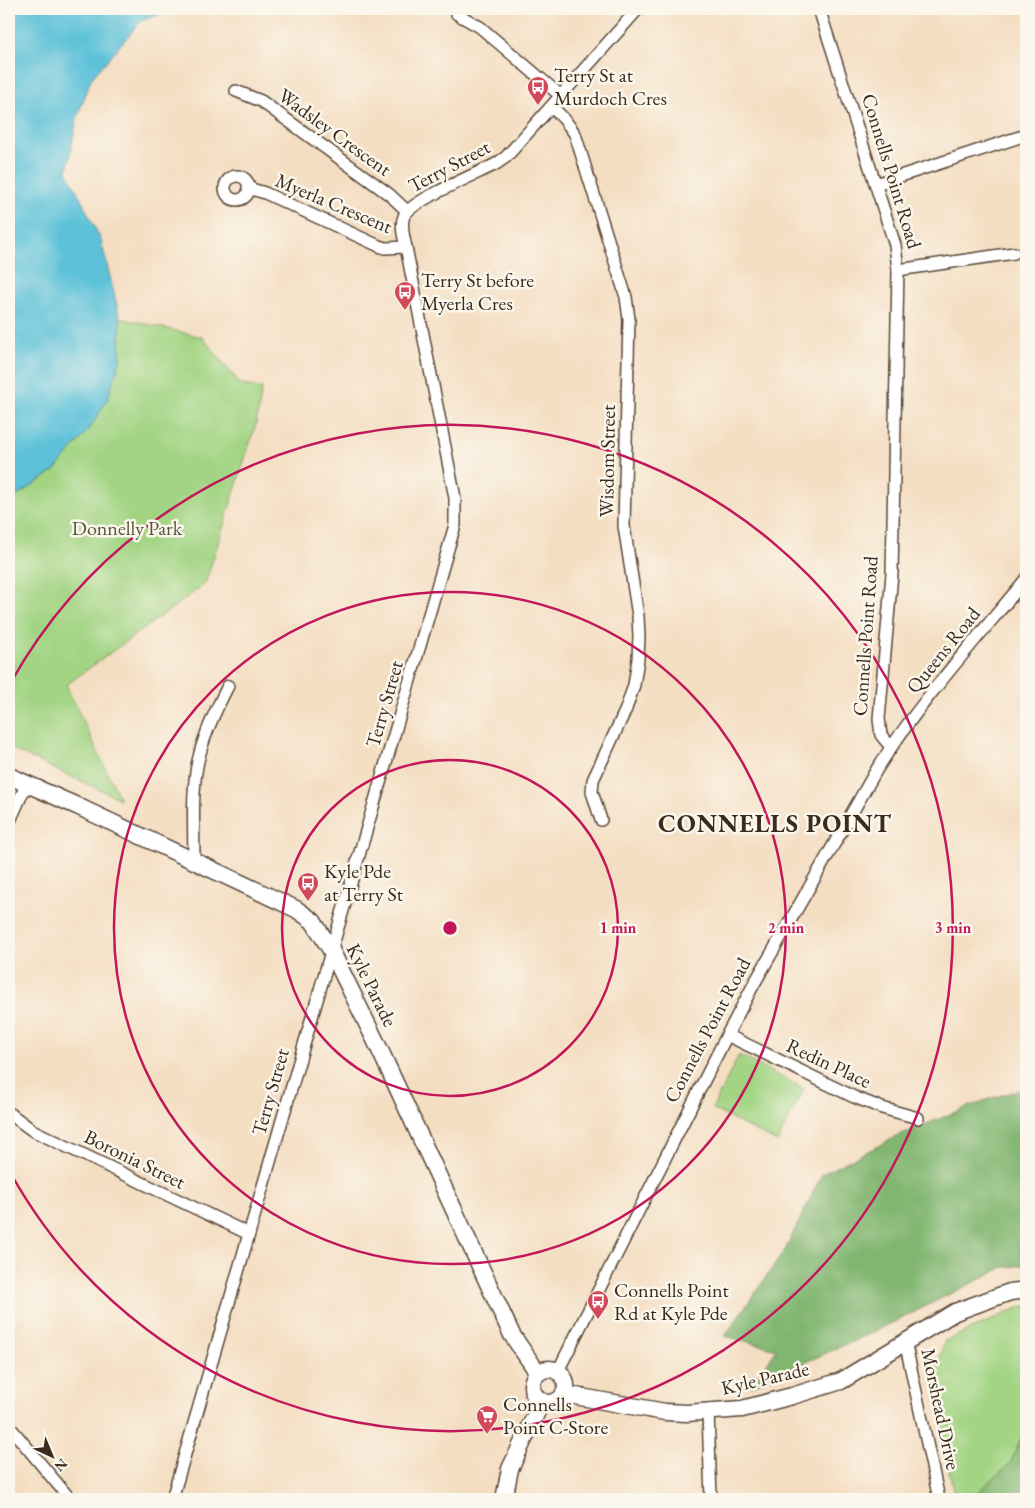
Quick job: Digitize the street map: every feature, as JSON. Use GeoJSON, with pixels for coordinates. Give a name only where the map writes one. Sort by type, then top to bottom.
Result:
{"type":"FeatureCollection","features":[{"type":"Feature","properties":{"kind":"street","name":"Terry Street"},"geometry":{"type":"LineString","coordinates":[[172,1499],[455,525],[455,498],[406,247],[402,224],[404,216],[407,211],[422,201],[496,164],[516,147],[638,9]]}},
{"type":"Feature","properties":{"kind":"street","name":"Connells Point Road"},"geometry":{"type":"LineString","coordinates":[[558,1371],[727,1035],[764,966],[891,747],[882,735],[879,719],[892,574],[898,270],[895,245],[819,9]]}},
{"type":"Feature","properties":{"kind":"street"},"geometry":{"type":"LineString","coordinates":[[457,14],[480,26],[561,96]]}},
{"type":"Feature","properties":{"kind":"street","name":"Wadsley Crescent"},"geometry":{"type":"LineString","coordinates":[[236,91],[261,101],[390,195],[407,211]]}},
{"type":"Feature","properties":{"kind":"street","name":"Wisdom Street"},"geometry":{"type":"LineString","coordinates":[[552,107],[575,134],[626,297],[629,319],[624,526],[638,616],[639,636],[634,685],[626,709],[593,780],[592,792],[601,820]]}},
{"type":"Feature","properties":{"kind":"street"},"geometry":{"type":"LineString","coordinates":[[876,184],[1026,136]]}},
{"type":"Feature","properties":{"kind":"street","name":"Myerla Crescent"},"geometry":{"type":"LineString","coordinates":[[248,188],[265,193],[379,246],[385,248],[406,247]]}},
{"type":"Feature","properties":{"kind":"street"},"geometry":{"type":"LineString","coordinates":[[898,270],[1014,253]]}},
{"type":"Feature","properties":{"kind":"street","name":"Queens Road"},"geometry":{"type":"LineString","coordinates":[[891,747],[924,702],[1026,579]]}},
{"type":"Feature","properties":{"kind":"street"},"geometry":{"type":"LineString","coordinates":[[194,861],[195,784],[198,758],[212,717],[228,686]]}},
{"type":"Feature","properties":{"kind":"street","name":"Kyle Parade"},"geometry":{"type":"LineString","coordinates":[[9,776],[194,861],[305,914],[313,921],[331,950],[379,1048],[512,1335],[538,1373]]}},
{"type":"Feature","properties":{"kind":"street"},"geometry":{"type":"LineString","coordinates":[[9,823],[26,784]]}},
{"type":"Feature","properties":{"kind":"street","name":"Redin Place"},"geometry":{"type":"LineString","coordinates":[[727,1035],[854,1097],[882,1108],[918,1118]]}},
{"type":"Feature","properties":{"kind":"street","name":"Boronia Street"},"geometry":{"type":"LineString","coordinates":[[9,1113],[32,1130],[248,1234]]}},
{"type":"Feature","properties":{"kind":"street","name":"Morshead Drive"},"geometry":{"type":"LineString","coordinates":[[939,1499],[905,1341],[955,1312],[1010,1292],[1026,1290]]}},
{"type":"Feature","properties":{"kind":"street","name":"Kyle Parade"},"geometry":{"type":"LineString","coordinates":[[564,1394],[664,1412],[687,1413],[742,1409],[841,1381],[905,1341]]}},
{"type":"Feature","properties":{"kind":"street"},"geometry":{"type":"LineString","coordinates":[[548,1369],[558,1371],[565,1378],[566,1384],[561,1398],[552,1402],[542,1401],[537,1398],[532,1388],[538,1373],[548,1369]]}},
{"type":"Feature","properties":{"kind":"street"},"geometry":{"type":"LineString","coordinates":[[504,1499],[510,1469],[542,1401]]}},
{"type":"Feature","properties":{"kind":"street"},"geometry":{"type":"LineString","coordinates":[[708,1412],[711,1499]]}},
{"type":"Feature","properties":{"kind":"street"},"geometry":{"type":"LineString","coordinates":[[9,1426],[70,1499]]}},
{"type":"Feature","properties":{"kind":"green space","name":"Donnelly Park"},"geometry":{"type":"Polygon","coordinates":[[[120,318],[202,337],[241,385],[262,388],[256,424],[205,584],[66,685],[120,799],[9,748],[9,501],[54,471],[107,400],[120,360],[120,318]]]}},
{"type":"Feature","properties":{"kind":"green space"},"geometry":{"type":"Polygon","coordinates":[[[739,1055],[804,1089],[777,1142],[712,1109],[739,1055]]]}},
{"type":"Feature","properties":{"kind":"green space"},"geometry":{"type":"Polygon","coordinates":[[[1026,1088],[1026,1265],[1004,1267],[872,1333],[751,1386],[777,1349],[725,1336],[785,1250],[822,1174],[902,1134],[983,1101],[1026,1088]]]}},
{"type":"Feature","properties":{"kind":"green space"},"geometry":{"type":"Polygon","coordinates":[[[1026,1306],[1026,1426],[1010,1464],[970,1499],[955,1499],[947,1461],[935,1374],[945,1341],[1026,1306]]]}},
{"type":"Feature","properties":{"kind":"green space"},"geometry":{"type":"Polygon","coordinates":[[[1026,1426],[1026,1499],[970,1499],[1010,1464],[1026,1426]]]}},
{"type":"Feature","properties":{"kind":"water"},"geometry":{"type":"Polygon","coordinates":[[[9,9],[174,9],[141,21],[91,79],[77,118],[67,171],[101,240],[120,318],[120,360],[107,400],[90,428],[54,471],[9,501],[9,9]]]}},
{"type":"Feature","properties":{"kind":"place","name":"Terry St at Murdoch Cres"},"geometry":{"type":"Point","coordinates":[538,106]}},
{"type":"Feature","properties":{"kind":"place","name":"Terry St before Myerla Cres"},"geometry":{"type":"Point","coordinates":[405,311]}},
{"type":"Feature","properties":{"kind":"place","name":"Kyle Pde at Terry St"},"geometry":{"type":"Point","coordinates":[308,902]}},
{"type":"Feature","properties":{"kind":"place","name":"Connells Point Rd at Kyle Pde"},"geometry":{"type":"Point","coordinates":[598,1320]}},
{"type":"Feature","properties":{"kind":"place","name":"Connells Point C-Store"},"geometry":{"type":"Point","coordinates":[487,1435]}},
{"type":"Feature","properties":{"kind":"district","name":"CONNELLS POINT"},"geometry":{"type":"Point","coordinates":[775,823]}}]}
